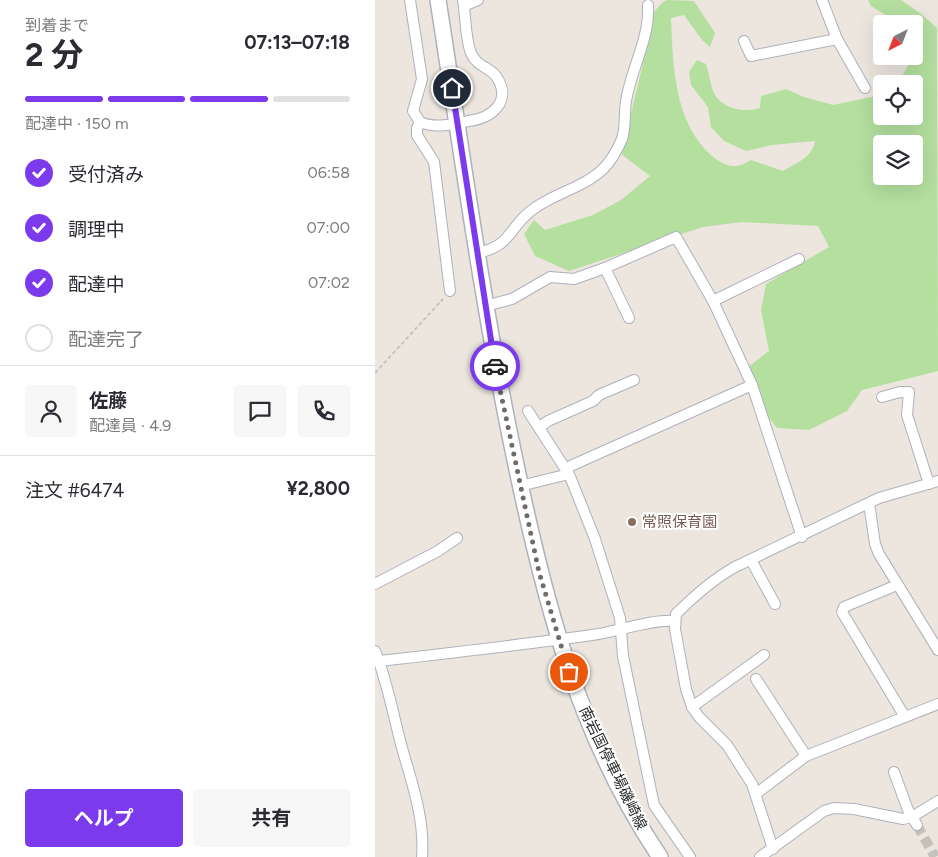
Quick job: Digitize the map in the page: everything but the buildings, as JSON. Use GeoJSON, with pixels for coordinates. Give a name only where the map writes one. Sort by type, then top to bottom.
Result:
{"type":"FeatureCollection","features":[{"type":"Feature","properties":{"kind":"main road","name":"南岩国停車場磯崎線"},"geometry":{"type":"LineString","coordinates":[[438,0],[485,306],[520,486],[539,572],[558,640],[580,704],[604,757],[660,857]]}},
{"type":"Feature","properties":{"kind":"street"},"geometry":{"type":"LineString","coordinates":[[410,0],[422,79],[413,111],[420,122],[438,126],[488,117],[497,110],[501,89],[496,76],[479,64],[470,51],[464,3],[478,0]]}},
{"type":"Feature","properties":{"kind":"street"},"geometry":{"type":"LineString","coordinates":[[822,0],[837,39],[865,88]]}},
{"type":"Feature","properties":{"kind":"street"},"geometry":{"type":"LineString","coordinates":[[477,253],[491,250],[509,238],[533,209],[591,178],[611,158],[622,138],[625,101],[645,32],[649,2]]}},
{"type":"Feature","properties":{"kind":"street"},"geometry":{"type":"LineString","coordinates":[[744,41],[751,56],[837,39]]}},
{"type":"Feature","properties":{"kind":"street"},"geometry":{"type":"LineString","coordinates":[[420,122],[417,128],[417,135],[434,162],[450,291]]}},
{"type":"Feature","properties":{"kind":"street"},"geometry":{"type":"LineString","coordinates":[[485,306],[512,299],[550,277],[574,278],[605,268],[676,237],[713,301],[752,386],[802,537]]}},
{"type":"Feature","properties":{"kind":"street"},"geometry":{"type":"LineString","coordinates":[[713,301],[799,259]]}},
{"type":"Feature","properties":{"kind":"street"},"geometry":{"type":"LineString","coordinates":[[605,268],[629,318]]}},
{"type":"Feature","properties":{"kind":"street"},"geometry":{"type":"LineString","coordinates":[[540,427],[548,421],[593,401],[599,395],[634,380]]}},
{"type":"Feature","properties":{"kind":"street"},"geometry":{"type":"LineString","coordinates":[[520,486],[567,471],[752,386]]}},
{"type":"Feature","properties":{"kind":"street"},"geometry":{"type":"LineString","coordinates":[[773,849],[757,793],[727,745],[699,717],[693,707],[686,689],[674,621],[676,614],[698,592],[715,579],[802,537],[839,516],[869,503],[933,483],[907,416],[909,392],[900,392],[881,397]]}},
{"type":"Feature","properties":{"kind":"street"},"geometry":{"type":"LineString","coordinates":[[528,411],[567,471],[595,539],[620,618],[620,631],[653,805],[690,857]]}},
{"type":"Feature","properties":{"kind":"street"},"geometry":{"type":"LineString","coordinates":[[869,503],[875,544],[897,585],[938,650]]}},
{"type":"Feature","properties":{"kind":"street"},"geometry":{"type":"LineString","coordinates":[[375,584],[438,551],[457,538]]}},
{"type":"Feature","properties":{"kind":"street"},"geometry":{"type":"LineString","coordinates":[[751,560],[775,604]]}},
{"type":"Feature","properties":{"kind":"street"},"geometry":{"type":"LineString","coordinates":[[897,585],[844,608],[842,612],[905,717]]}},
{"type":"Feature","properties":{"kind":"street"},"geometry":{"type":"LineString","coordinates":[[422,857],[423,844],[417,803],[389,689],[377,656],[558,640],[620,631],[664,620],[674,621]]}},
{"type":"Feature","properties":{"kind":"street"},"geometry":{"type":"LineString","coordinates":[[693,707],[764,655]]}},
{"type":"Feature","properties":{"kind":"street"},"geometry":{"type":"LineString","coordinates":[[756,679],[806,756]]}},
{"type":"Feature","properties":{"kind":"street"},"geometry":{"type":"LineString","coordinates":[[757,793],[806,756],[938,704]]}},
{"type":"Feature","properties":{"kind":"street"},"geometry":{"type":"LineString","coordinates":[[894,772],[914,821]]}},
{"type":"Feature","properties":{"kind":"street"},"geometry":{"type":"LineString","coordinates":[[760,857],[817,816],[834,808],[872,812],[914,821],[938,801]]}},
{"type":"Feature","properties":{"kind":"path"},"geometry":{"type":"LineString","coordinates":[[375,373],[450,291]]}},
{"type":"Feature","properties":{"kind":"green space"},"geometry":{"type":"Polygon","coordinates":[[[667,0],[694,1],[715,33],[710,47],[702,40],[684,15],[671,18],[678,92],[690,127],[699,143],[712,156],[726,165],[738,166],[751,160],[783,171],[807,155],[814,147],[815,141],[772,145],[746,151],[724,141],[711,127],[708,107],[691,85],[689,72],[697,60],[706,64],[716,97],[727,106],[733,108],[747,110],[760,108],[761,96],[786,89],[804,97],[833,105],[873,97],[873,125],[923,125],[923,75],[902,75],[909,65],[923,65],[923,16],[937,28],[938,371],[862,390],[847,411],[809,430],[777,428],[763,410],[747,368],[769,351],[761,310],[766,284],[829,247],[818,226],[742,222],[703,227],[569,271],[535,256],[524,234],[534,220],[545,230],[593,215],[621,200],[650,176],[621,154],[642,68],[651,15],[667,0]]]}},
{"type":"Feature","properties":{"kind":"green space"},"geometry":{"type":"Polygon","coordinates":[[[868,0],[901,0],[922,15],[886,15],[871,6],[868,0]]]}},
{"type":"Feature","properties":{"kind":"tunnel"},"geometry":{"type":"LineString","coordinates":[[917,825],[935,857]]}},
{"type":"Feature","properties":{"kind":"way so far"},"geometry":{"type":"LineString","coordinates":[[495,366],[539,572],[569,672]]}},
{"type":"Feature","properties":{"kind":"place","name":"常照保育園"},"geometry":{"type":"Point","coordinates":[632,522]}},
{"type":"Feature","properties":{"kind":"route"},"geometry":{"type":"LineString","coordinates":[[452,88],[495,366]]}}]}
